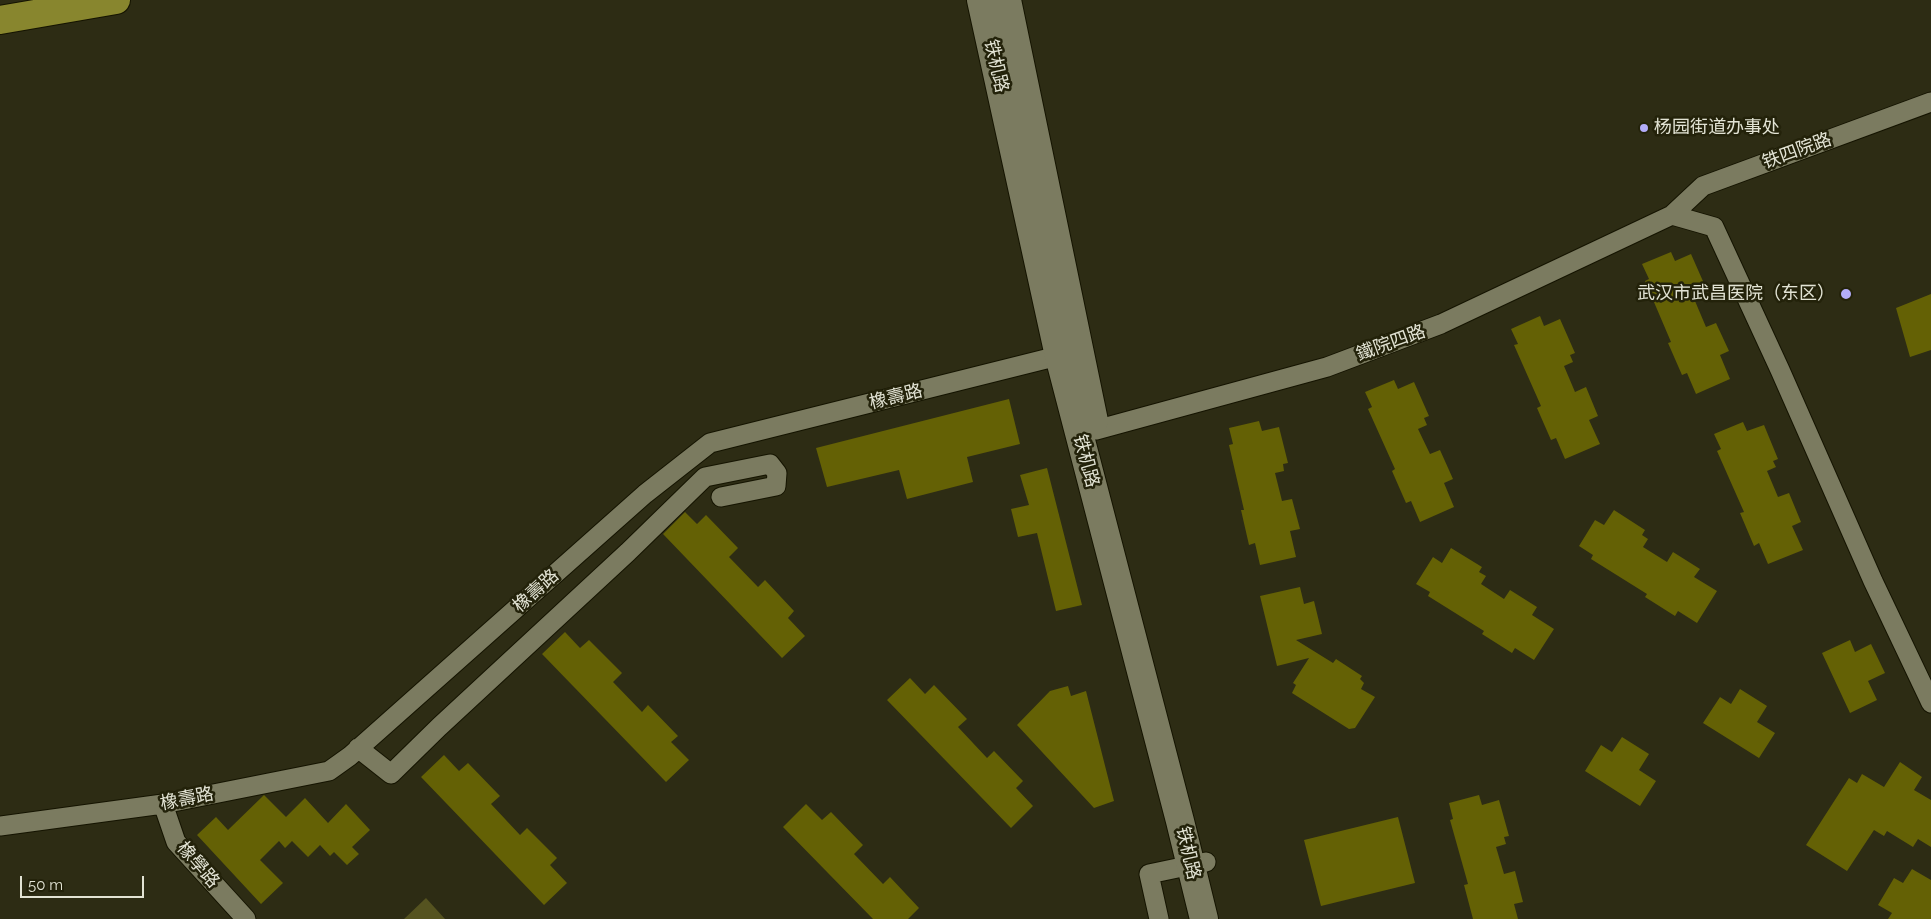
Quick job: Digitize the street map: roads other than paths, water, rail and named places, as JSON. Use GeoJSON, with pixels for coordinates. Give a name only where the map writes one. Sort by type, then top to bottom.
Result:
{"type":"FeatureCollection","features":[{"type":"Feature","properties":{"kind":"main road"},"geometry":{"type":"LineString","coordinates":[[0,20],[116,0]]}},
{"type":"Feature","properties":{"kind":"main road","name":"铁机路"},"geometry":{"type":"LineString","coordinates":[[981,0],[1198,864],[1221,919]]}},
{"type":"Feature","properties":{"kind":"main road","name":"铁机路"},"geometry":{"type":"LineString","coordinates":[[1007,0],[1069,353],[1096,430],[1197,817],[1198,864],[1204,919]]}},
{"type":"Feature","properties":{"kind":"street","name":"铁四院路"},"geometry":{"type":"LineString","coordinates":[[1672,215],[1703,186],[1931,102]]}},
{"type":"Feature","properties":{"kind":"street","name":"鐵院四路"},"geometry":{"type":"LineString","coordinates":[[1096,430],[1327,366],[1442,324],[1672,215]]}},
{"type":"Feature","properties":{"kind":"street"},"geometry":{"type":"LineString","coordinates":[[1672,215],[1714,227],[1780,370],[1875,587],[1931,703]]}},
{"type":"Feature","properties":{"kind":"street","name":"橡壽路"},"geometry":{"type":"LineString","coordinates":[[0,826],[163,804],[329,771],[350,756],[645,494],[710,443],[1069,353]]}},
{"type":"Feature","properties":{"kind":"street"},"geometry":{"type":"LineString","coordinates":[[358,748],[391,774],[628,552],[705,477],[770,464],[777,473],[776,486],[721,497]]}},
{"type":"Feature","properties":{"kind":"street","name":"橡學路"},"geometry":{"type":"LineString","coordinates":[[163,804],[176,842],[246,919]]}},
{"type":"Feature","properties":{"kind":"street"},"geometry":{"type":"LineString","coordinates":[[1160,919],[1149,874],[1198,864]]}},
{"type":"Feature","properties":{"kind":"place","name":"杨园街道办事处"},"geometry":{"type":"Point","coordinates":[1644,128]}},
{"type":"Feature","properties":{"kind":"place","name":"武汉市武昌医院（东区）"},"geometry":{"type":"Point","coordinates":[1846,294]}}]}
